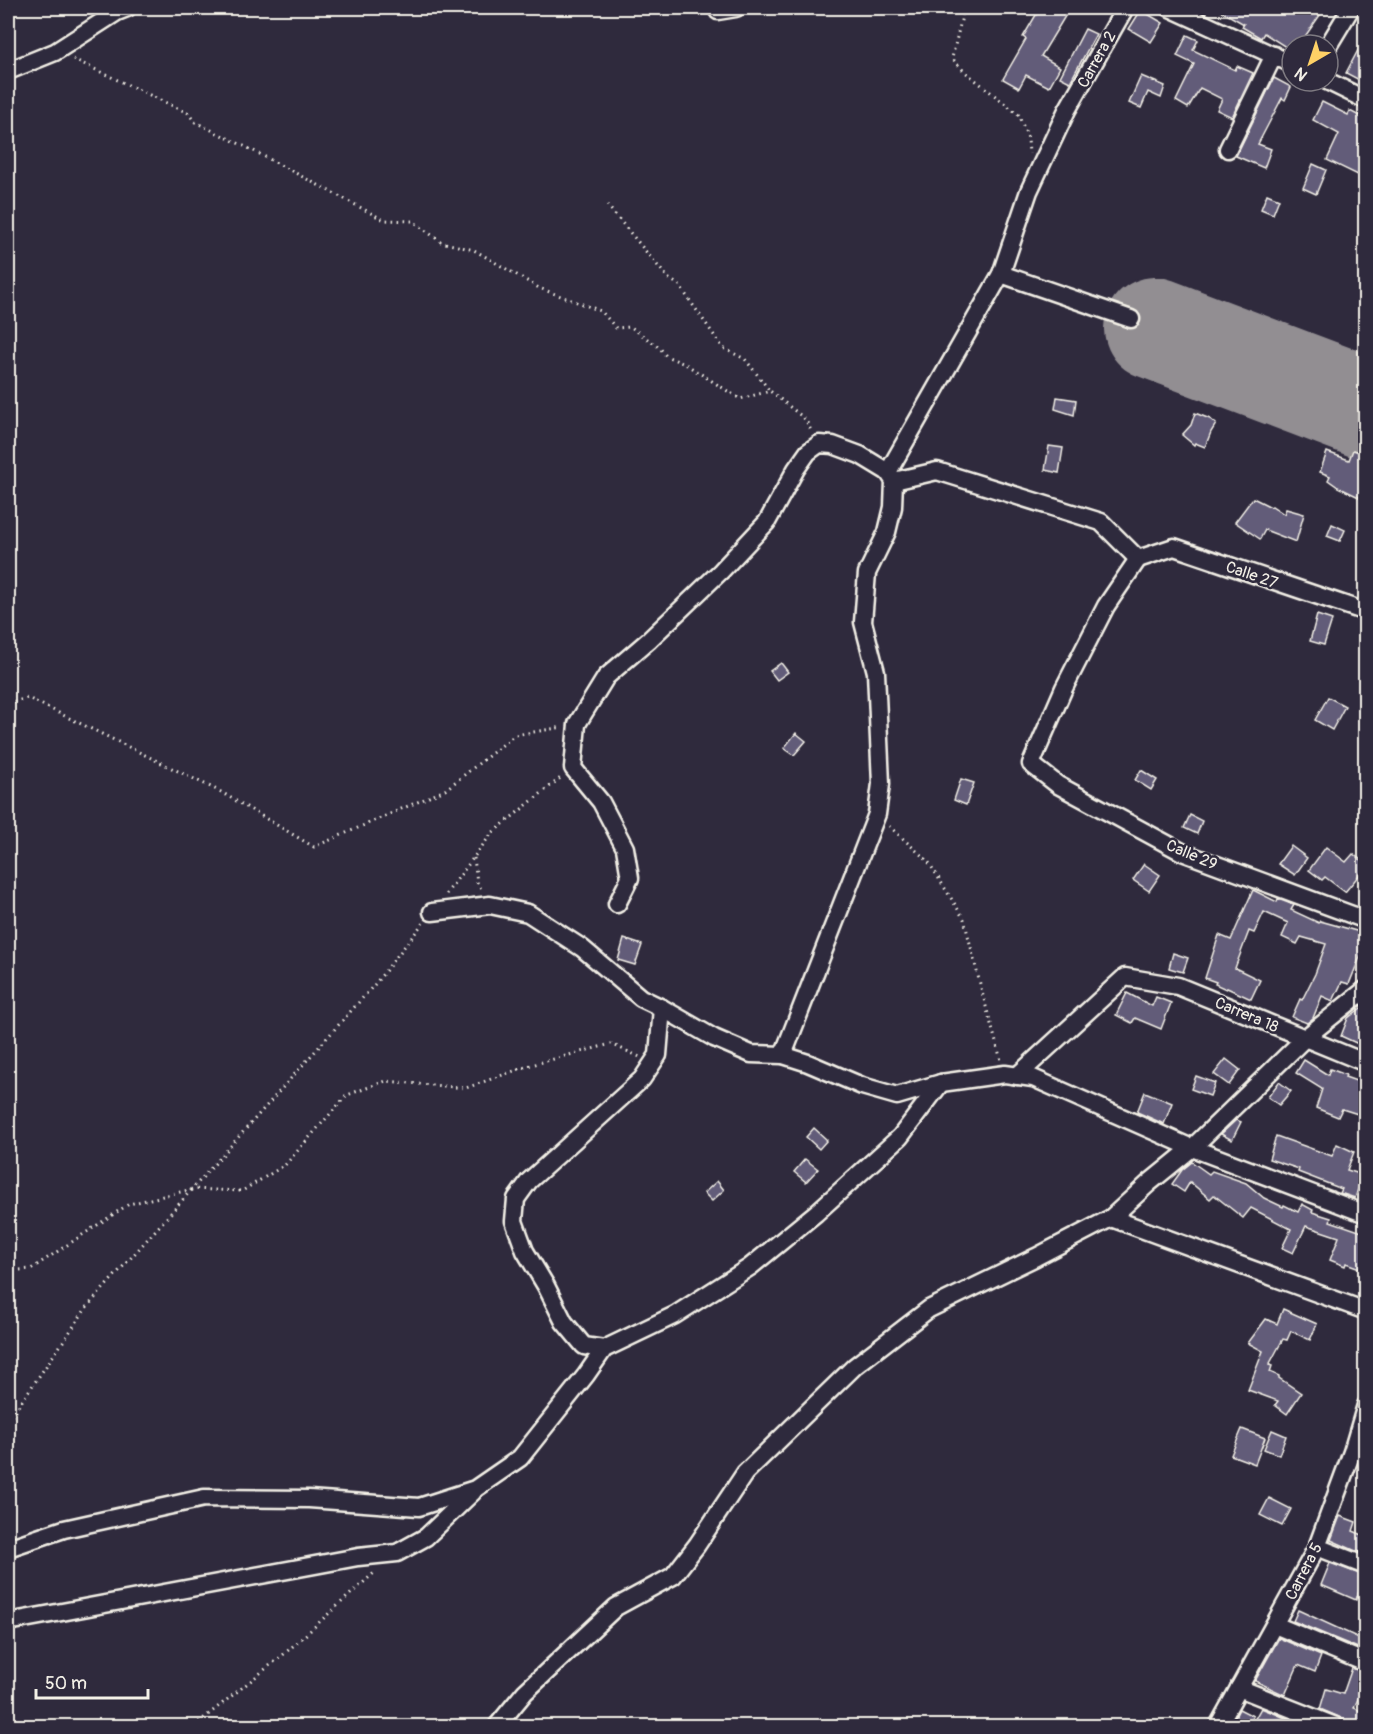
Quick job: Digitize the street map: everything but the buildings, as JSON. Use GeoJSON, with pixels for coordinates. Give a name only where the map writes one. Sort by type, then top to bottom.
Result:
{"type":"FeatureCollection","features":[{"type":"Feature","properties":{"kind":"street"},"geometry":{"type":"LineString","coordinates":[[718,8],[718,10],[736,8]]}},
{"type":"Feature","properties":{"kind":"street","name":"Carrera 2"},"geometry":{"type":"LineString","coordinates":[[891,476],[1001,274],[1029,191],[1067,110],[1125,8]]}},
{"type":"Feature","properties":{"kind":"street"},"geometry":{"type":"LineString","coordinates":[[1170,8],[1280,59]]}},
{"type":"Feature","properties":{"kind":"street"},"geometry":{"type":"LineString","coordinates":[[1336,33],[1352,8]]}},
{"type":"Feature","properties":{"kind":"street"},"geometry":{"type":"LineString","coordinates":[[8,71],[55,52],[120,9]]}},
{"type":"Feature","properties":{"kind":"street"},"geometry":{"type":"LineString","coordinates":[[1228,149],[1274,56]]}},
{"type":"Feature","properties":{"kind":"street"},"geometry":{"type":"LineString","coordinates":[[1340,88],[1365,100]]}},
{"type":"Feature","properties":{"kind":"street"},"geometry":{"type":"LineString","coordinates":[[1001,274],[1131,319]]}},
{"type":"Feature","properties":{"kind":"street"},"geometry":{"type":"LineString","coordinates":[[617,904],[630,878],[625,848],[601,802],[573,768],[577,724],[606,677],[649,640],[721,571],[767,522],[796,469],[808,452],[819,444],[833,445],[860,455],[891,476],[937,471],[1101,522],[1138,559]]}},
{"type":"Feature","properties":{"kind":"street"},"geometry":{"type":"LineString","coordinates":[[783,1055],[877,814],[881,784],[876,672],[863,622],[867,573],[887,532],[893,507],[891,476]]}},
{"type":"Feature","properties":{"kind":"street","name":"Calle 27"},"geometry":{"type":"LineString","coordinates":[[1138,559],[1174,548],[1365,612]]}},
{"type":"Feature","properties":{"kind":"street","name":"Calle 29"},"geometry":{"type":"LineString","coordinates":[[1138,559],[1106,606],[1064,688],[1031,764],[1058,785],[1182,852],[1365,920]]}},
{"type":"Feature","properties":{"kind":"street"},"geometry":{"type":"LineString","coordinates":[[432,912],[490,905],[528,913],[582,948],[641,998],[714,1038],[751,1054],[783,1055],[808,1062],[862,1086],[897,1096],[941,1083],[1011,1075],[1033,1078],[1192,1148],[1365,1214]]}},
{"type":"Feature","properties":{"kind":"street","name":"Carrera 18"},"geometry":{"type":"LineString","coordinates":[[1011,1075],[1125,977],[1178,986],[1365,1063]]}},
{"type":"Feature","properties":{"kind":"street"},"geometry":{"type":"LineString","coordinates":[[497,1726],[525,1692],[616,1607],[673,1576],[697,1545],[745,1473],[855,1366],[929,1309],[1111,1218],[1192,1148],[1305,1038],[1365,989]]}},
{"type":"Feature","properties":{"kind":"street"},"geometry":{"type":"LineString","coordinates":[[604,1350],[584,1346],[564,1322],[525,1251],[514,1221],[516,1199],[529,1181],[642,1079],[658,1055],[662,1008]]}},
{"type":"Feature","properties":{"kind":"street"},"geometry":{"type":"LineString","coordinates":[[8,1622],[358,1557],[397,1553],[426,1537],[475,1490],[520,1458],[604,1350],[675,1315],[750,1267],[816,1213],[900,1137],[941,1083]]}},
{"type":"Feature","properties":{"kind":"street"},"geometry":{"type":"LineString","coordinates":[[1111,1218],[1365,1311]]}},
{"type":"Feature","properties":{"kind":"street","name":"Carrera 5"},"geometry":{"type":"LineString","coordinates":[[1218,1726],[1317,1547],[1359,1455],[1365,1405]]}},
{"type":"Feature","properties":{"kind":"street"},"geometry":{"type":"LineString","coordinates":[[8,1548],[64,1529],[204,1498],[309,1499],[419,1508],[475,1490]]}},
{"type":"Feature","properties":{"kind":"street"},"geometry":{"type":"LineString","coordinates":[[1317,1547],[1365,1566]]}},
{"type":"Feature","properties":{"kind":"street"},"geometry":{"type":"LineString","coordinates":[[1275,1625],[1365,1663]]}},
{"type":"Feature","properties":{"kind":"street"},"geometry":{"type":"LineString","coordinates":[[1239,1688],[1335,1726]]}},
{"type":"Feature","properties":{"kind":"path"},"geometry":{"type":"LineString","coordinates":[[964,8],[952,58],[964,71],[1018,114],[1029,138],[1029,159]]}},
{"type":"Feature","properties":{"kind":"path"},"geometry":{"type":"LineString","coordinates":[[55,52],[188,113],[195,122],[384,220],[413,221],[441,242],[474,250],[539,288],[601,311],[616,328],[631,327],[660,348],[666,356],[687,365],[740,399],[770,391]]}},
{"type":"Feature","properties":{"kind":"path"},"geometry":{"type":"LineString","coordinates":[[608,205],[669,278],[678,285],[723,348],[745,359],[770,391],[805,419],[819,444]]}},
{"type":"Feature","properties":{"kind":"path"},"geometry":{"type":"LineString","coordinates":[[8,703],[28,698],[221,792],[314,848],[445,790],[515,735],[577,724]]}},
{"type":"Feature","properties":{"kind":"path"},"geometry":{"type":"LineString","coordinates":[[8,1421],[87,1307],[375,984],[492,833],[573,768]]}},
{"type":"Feature","properties":{"kind":"path"},"geometry":{"type":"LineString","coordinates":[[877,814],[928,861],[964,919],[982,992],[1011,1075]]}},
{"type":"Feature","properties":{"kind":"path"},"geometry":{"type":"LineString","coordinates":[[474,858],[477,882],[490,905]]}},
{"type":"Feature","properties":{"kind":"path"},"geometry":{"type":"LineString","coordinates":[[8,1271],[31,1269],[129,1204],[193,1189],[242,1191],[285,1165],[347,1095],[386,1081],[466,1088],[531,1065],[611,1044],[646,1060],[658,1055]]}},
{"type":"Feature","properties":{"kind":"path"},"geometry":{"type":"LineString","coordinates":[[194,1726],[283,1655],[397,1553]]}},
{"type":"Feature","properties":{"kind":"runway"},"geometry":{"type":"LineString","coordinates":[[1155,328],[1366,408]]}}]}
